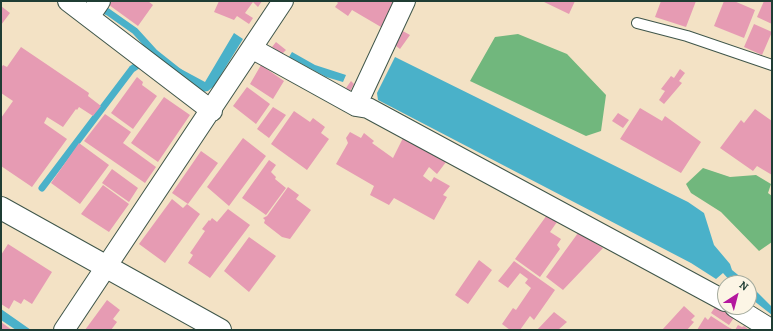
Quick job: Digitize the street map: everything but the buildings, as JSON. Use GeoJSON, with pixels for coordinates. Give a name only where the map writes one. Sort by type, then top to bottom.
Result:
{"type":"FeatureCollection","features":[{"type":"Feature","properties":{"kind":"street"},"geometry":{"type":"LineString","coordinates":[[68,1],[94,9],[212,111]]}},
{"type":"Feature","properties":{"kind":"street"},"geometry":{"type":"LineString","coordinates":[[64,330],[212,111],[283,1]]}},
{"type":"Feature","properties":{"kind":"street"},"geometry":{"type":"LineString","coordinates":[[356,106],[405,1]]}},
{"type":"Feature","properties":{"kind":"street"},"geometry":{"type":"LineString","coordinates":[[252,49],[356,106],[368,108],[717,297]]}},
{"type":"Feature","properties":{"kind":"street"},"geometry":{"type":"LineString","coordinates":[[1,208],[220,330]]}},
{"type":"Feature","properties":{"kind":"street"},"geometry":{"type":"LineString","coordinates":[[747,315],[772,330]]}},
{"type":"Feature","properties":{"kind":"lane"},"geometry":{"type":"LineString","coordinates":[[637,23],[687,36],[772,65]]}},
{"type":"Feature","properties":{"kind":"green space"},"geometry":{"type":"Polygon","coordinates":[[[518,34],[567,54],[606,95],[601,131],[586,136],[470,81],[495,37],[518,34]]]}},
{"type":"Feature","properties":{"kind":"green space"},"geometry":{"type":"Polygon","coordinates":[[[703,168],[730,177],[756,175],[771,184],[768,193],[772,196],[772,242],[759,251],[721,212],[691,193],[686,184],[703,168]]]}},
{"type":"Feature","properties":{"kind":"water"},"geometry":{"type":"Polygon","coordinates":[[[234,33],[243,39],[214,86],[208,91],[202,92],[174,75],[179,68],[205,82],[234,33]]]}},
{"type":"Feature","properties":{"kind":"water"},"geometry":{"type":"Polygon","coordinates":[[[292,52],[315,65],[346,75],[343,82],[326,77],[289,57],[292,52]]]}},
{"type":"Feature","properties":{"kind":"water"},"geometry":{"type":"Polygon","coordinates":[[[395,57],[688,202],[704,213],[714,245],[730,264],[732,270],[738,275],[725,275],[723,273],[717,275],[716,279],[691,263],[378,100],[377,93],[395,57]]]}},
{"type":"Feature","properties":{"kind":"water"},"geometry":{"type":"Polygon","coordinates":[[[757,292],[772,307],[772,315],[757,303],[757,292]]]}},
{"type":"Feature","properties":{"kind":"water"},"geometry":{"type":"Polygon","coordinates":[[[1,309],[31,330],[16,330],[1,320],[1,309]]]}},
{"type":"Feature","properties":{"kind":"waterway"},"geometry":{"type":"LineString","coordinates":[[84,1],[108,12],[135,31],[155,53],[184,76]]}},
{"type":"Feature","properties":{"kind":"waterway"},"geometry":{"type":"LineString","coordinates":[[42,188],[132,69],[144,61]]}}]}
